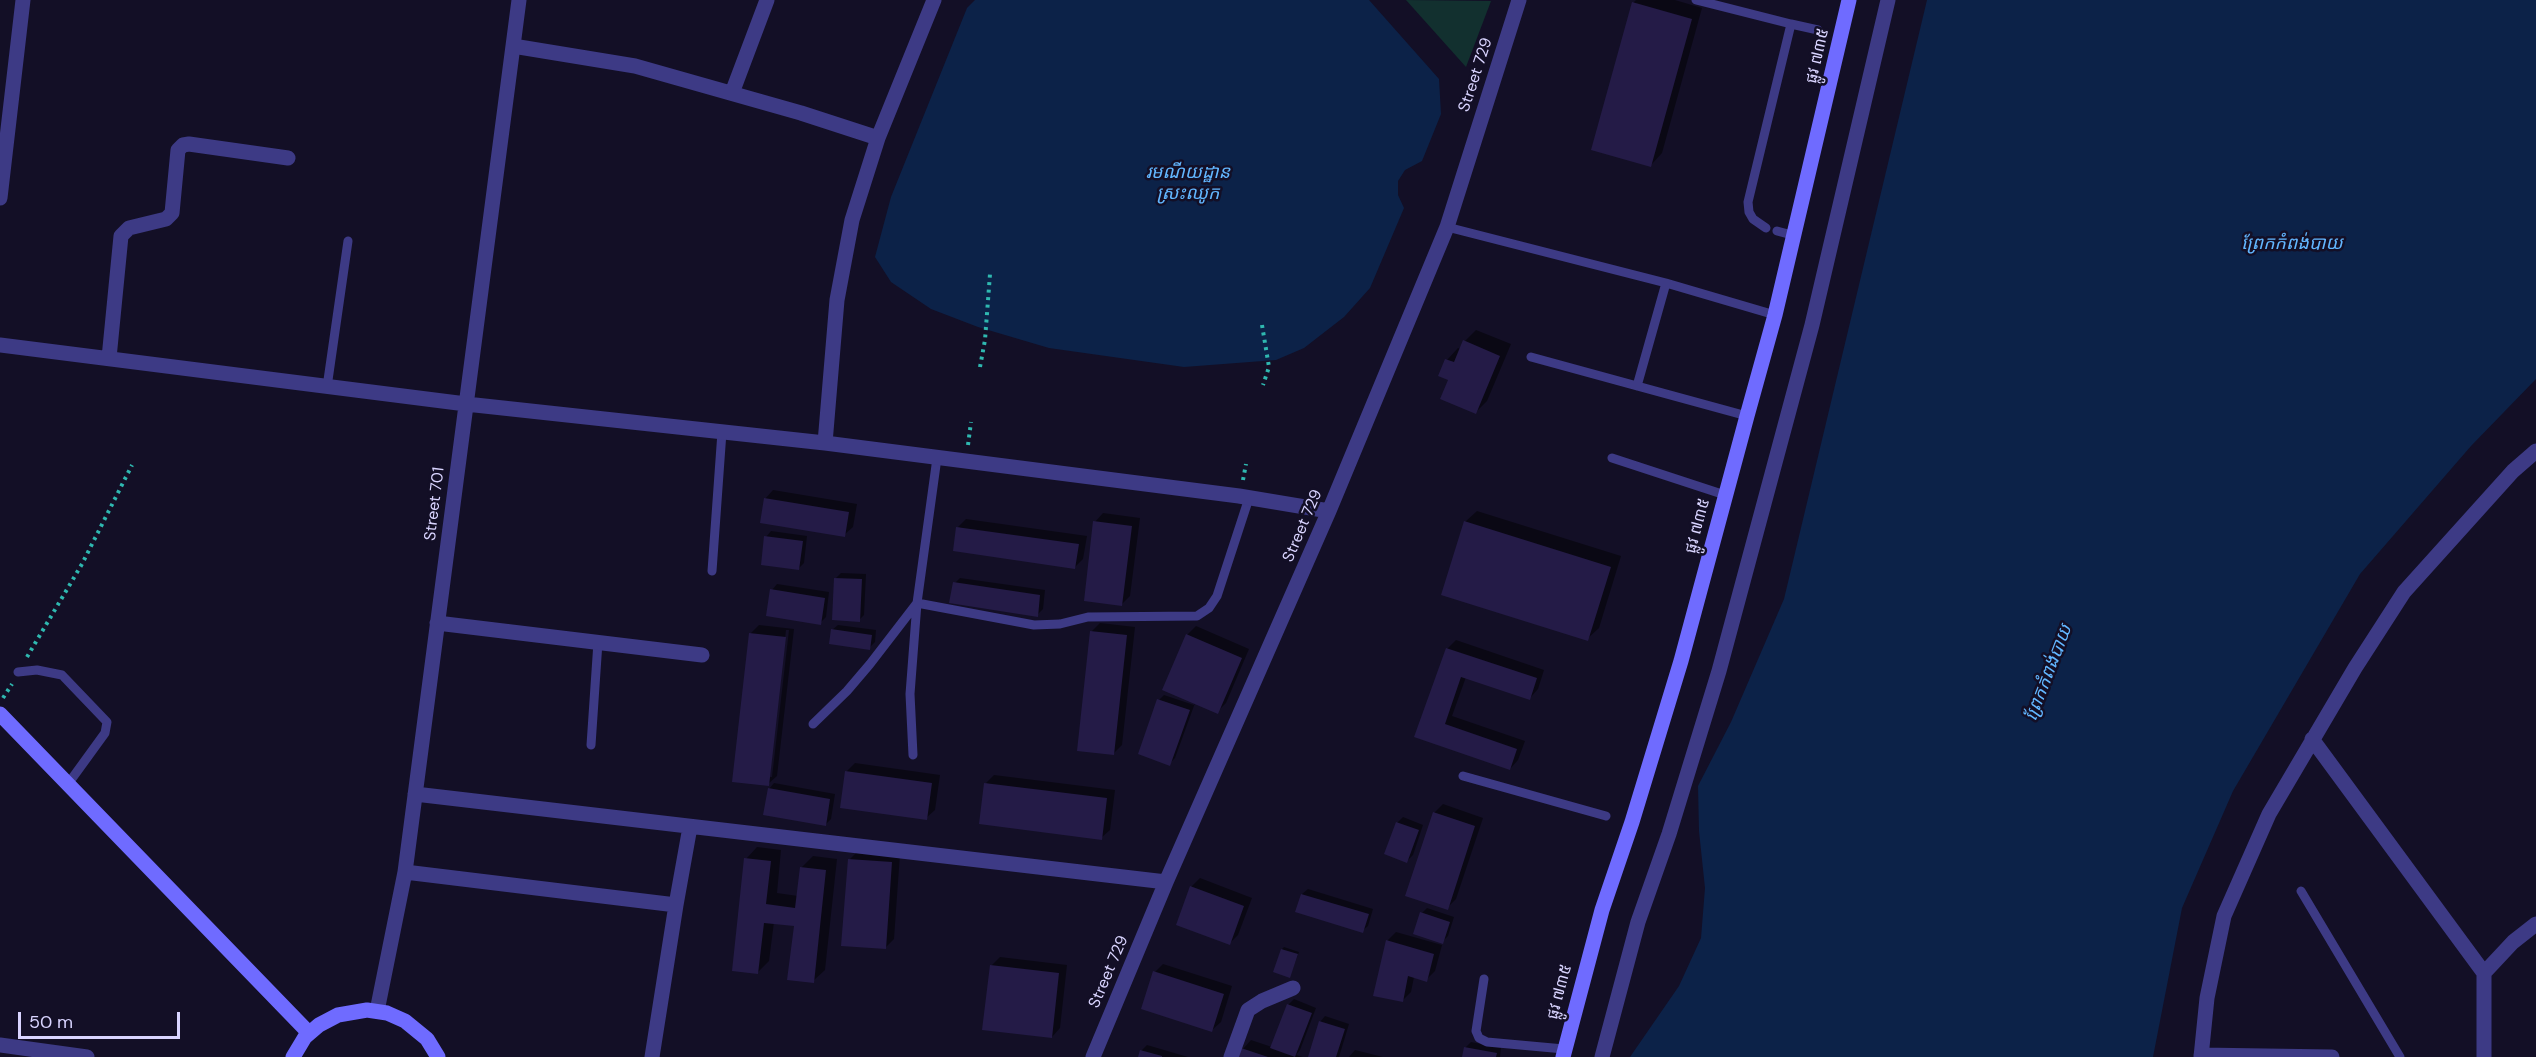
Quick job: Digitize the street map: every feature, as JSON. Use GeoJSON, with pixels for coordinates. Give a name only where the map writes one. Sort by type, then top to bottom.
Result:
{"type":"FeatureCollection","features":[{"type":"Feature","properties":{"kind":"street"},"geometry":{"type":"LineString","coordinates":[[0,198],[6,95],[23,0]]}},
{"type":"Feature","properties":{"kind":"street","name":"Street 701"},"geometry":{"type":"LineString","coordinates":[[377,1011],[405,872],[519,0]]}},
{"type":"Feature","properties":{"kind":"street"},"geometry":{"type":"LineString","coordinates":[[732,93],[767,0]]}},
{"type":"Feature","properties":{"kind":"street"},"geometry":{"type":"LineString","coordinates":[[825,443],[837,300],[852,220],[878,138],[934,0]]}},
{"type":"Feature","properties":{"kind":"street","name":"Street 729"},"geometry":{"type":"LineString","coordinates":[[1093,1057],[1166,882],[1329,511],[1447,227],[1519,0]]}},
{"type":"Feature","properties":{"kind":"street","name":"ផ្លូវ ៧៣៥"},"geometry":{"type":"LineString","coordinates":[[1564,1053],[1627,821],[1681,661],[1774,315],[1836,34],[1849,0]]}},
{"type":"Feature","properties":{"kind":"street"},"geometry":{"type":"LineString","coordinates":[[1602,1057],[1638,922],[1669,834],[1719,671],[1803,359],[1888,0]]}},
{"type":"Feature","properties":{"kind":"street"},"geometry":{"type":"LineString","coordinates":[[513,46],[635,66],[878,138]]}},
{"type":"Feature","properties":{"kind":"street"},"geometry":{"type":"LineString","coordinates":[[109,358],[121,236],[129,228],[166,219],[172,213],[178,150],[183,145],[189,144],[288,158]]}},
{"type":"Feature","properties":{"kind":"street"},"geometry":{"type":"LineString","coordinates":[[0,345],[466,404],[825,443],[1249,498],[1329,511]]}},
{"type":"Feature","properties":{"kind":"street"},"geometry":{"type":"LineString","coordinates":[[2332,1057],[2201,1056],[2207,998],[2224,916],[2269,814],[2312,739],[2404,591],[2513,471],[2536,451]]}},
{"type":"Feature","properties":{"kind":"street"},"geometry":{"type":"LineString","coordinates":[[437,623],[702,655]]}},
{"type":"Feature","properties":{"kind":"street"},"geometry":{"type":"LineString","coordinates":[[0,714],[309,1033]]}},
{"type":"Feature","properties":{"kind":"street"},"geometry":{"type":"LineString","coordinates":[[2312,739],[2484,974],[2484,1057]]}},
{"type":"Feature","properties":{"kind":"street"},"geometry":{"type":"LineString","coordinates":[[415,794],[1166,882]]}},
{"type":"Feature","properties":{"kind":"street"},"geometry":{"type":"LineString","coordinates":[[652,1057],[690,827]]}},
{"type":"Feature","properties":{"kind":"street"},"geometry":{"type":"LineString","coordinates":[[405,872],[676,905]]}},
{"type":"Feature","properties":{"kind":"street"},"geometry":{"type":"LineString","coordinates":[[2484,974],[2513,942],[2536,924]]}},
{"type":"Feature","properties":{"kind":"street"},"geometry":{"type":"LineString","coordinates":[[1231,1057],[1248,1010],[1262,1001],[1293,988]]}},
{"type":"Feature","properties":{"kind":"street"},"geometry":{"type":"LineString","coordinates":[[293,1057],[309,1033],[319,1025],[338,1015],[357,1010],[377,1011],[396,1016],[413,1026],[427,1039],[438,1057]]}},
{"type":"Feature","properties":{"kind":"street"},"geometry":{"type":"LineString","coordinates":[[0,1045],[87,1057]]}},
{"type":"Feature","properties":{"kind":"lane"},"geometry":{"type":"LineString","coordinates":[[1696,0],[1818,30]]}},
{"type":"Feature","properties":{"kind":"lane"},"geometry":{"type":"LineString","coordinates":[[1766,228],[1753,219],[1749,212],[1748,202],[1791,24]]}},
{"type":"Feature","properties":{"kind":"lane"},"geometry":{"type":"LineString","coordinates":[[1447,227],[1666,283],[1774,315]]}},
{"type":"Feature","properties":{"kind":"lane"},"geometry":{"type":"LineString","coordinates":[[1777,231],[1792,235]]}},
{"type":"Feature","properties":{"kind":"lane"},"geometry":{"type":"LineString","coordinates":[[327,387],[348,241]]}},
{"type":"Feature","properties":{"kind":"lane"},"geometry":{"type":"LineString","coordinates":[[1637,386],[1666,283]]}},
{"type":"Feature","properties":{"kind":"lane"},"geometry":{"type":"LineString","coordinates":[[1531,357],[1747,416]]}},
{"type":"Feature","properties":{"kind":"lane"},"geometry":{"type":"LineString","coordinates":[[712,571],[722,432]]}},
{"type":"Feature","properties":{"kind":"lane"},"geometry":{"type":"LineString","coordinates":[[913,755],[910,694],[917,603],[937,458]]}},
{"type":"Feature","properties":{"kind":"lane"},"geometry":{"type":"LineString","coordinates":[[1612,458],[1725,495]]}},
{"type":"Feature","properties":{"kind":"lane"},"geometry":{"type":"LineString","coordinates":[[917,603],[1034,625],[1060,624],[1088,617],[1197,616],[1209,608],[1217,596],[1249,498]]}},
{"type":"Feature","properties":{"kind":"lane"},"geometry":{"type":"LineString","coordinates":[[813,723],[847,691],[917,603]]}},
{"type":"Feature","properties":{"kind":"lane"},"geometry":{"type":"LineString","coordinates":[[591,745],[598,642]]}},
{"type":"Feature","properties":{"kind":"lane"},"geometry":{"type":"LineString","coordinates":[[18,672],[37,670],[62,675],[107,722],[105,733],[68,784]]}},
{"type":"Feature","properties":{"kind":"lane"},"geometry":{"type":"LineString","coordinates":[[1463,776],[1606,816]]}},
{"type":"Feature","properties":{"kind":"lane"},"geometry":{"type":"LineString","coordinates":[[2301,891],[2400,1057]]}},
{"type":"Feature","properties":{"kind":"lane"},"geometry":{"type":"LineString","coordinates":[[1484,979],[1476,1031],[1479,1038],[1487,1042],[1564,1053]]}},
{"type":"Feature","properties":{"kind":"path"},"geometry":{"type":"LineString","coordinates":[[980,367],[985,340],[990,274]]}},
{"type":"Feature","properties":{"kind":"path"},"geometry":{"type":"LineString","coordinates":[[1262,325],[1269,367],[1263,385]]}},
{"type":"Feature","properties":{"kind":"path"},"geometry":{"type":"LineString","coordinates":[[0,704],[82,564],[132,465]]}},
{"type":"Feature","properties":{"kind":"green space"},"geometry":{"type":"Polygon","coordinates":[[[1406,0],[1491,1],[1466,67],[1406,0]]]}},
{"type":"Feature","properties":{"kind":"water","name":"រមណីយដ្ឋាន ស្រះឈូក"},"geometry":{"type":"Polygon","coordinates":[[[975,0],[1369,0],[1439,79],[1441,114],[1422,161],[1405,170],[1398,181],[1398,195],[1404,208],[1370,288],[1344,317],[1304,348],[1276,360],[1184,367],[1049,348],[978,327],[931,309],[891,282],[875,257],[891,197],[967,8],[975,0]]]}},
{"type":"Feature","properties":{"kind":"water","name":"ព្រែកកំពង់បាយ"},"geometry":{"type":"Polygon","coordinates":[[[1927,0],[2536,0],[2536,379],[2471,446],[2360,574],[2233,791],[2182,908],[2153,1057],[1630,1057],[1679,986],[1701,938],[1705,888],[1699,831],[1698,786],[1731,722],[1784,599],[1927,0]]]}},
{"type":"Feature","properties":{"kind":"building"},"geometry":{"type":"Polygon","coordinates":[[[1632,2],[1692,19],[1651,167],[1591,150],[1632,2]]]}},
{"type":"Feature","properties":{"kind":"building"},"geometry":{"type":"Polygon","coordinates":[[[1463,340],[1500,356],[1476,414],[1440,399],[1448,380],[1438,376],[1445,359],[1454,362],[1463,340]]]}},
{"type":"Feature","properties":{"kind":"building"},"geometry":{"type":"Polygon","coordinates":[[[764,498],[849,512],[845,537],[760,523],[764,498]]]}},
{"type":"Feature","properties":{"kind":"building"},"geometry":{"type":"Polygon","coordinates":[[[1093,521],[1132,526],[1122,606],[1084,601],[1093,521]]]}},
{"type":"Feature","properties":{"kind":"building"},"geometry":{"type":"Polygon","coordinates":[[[1464,521],[1611,567],[1588,641],[1441,595],[1464,521]]]}},
{"type":"Feature","properties":{"kind":"building"},"geometry":{"type":"Polygon","coordinates":[[[956,527],[1079,544],[1075,569],[953,551],[956,527]]]}},
{"type":"Feature","properties":{"kind":"building"},"geometry":{"type":"Polygon","coordinates":[[[764,536],[803,541],[799,570],[761,565],[764,536]]]}},
{"type":"Feature","properties":{"kind":"building"},"geometry":{"type":"Polygon","coordinates":[[[834,578],[862,579],[860,622],[832,620],[834,578]]]}},
{"type":"Feature","properties":{"kind":"building"},"geometry":{"type":"Polygon","coordinates":[[[953,582],[1040,595],[1038,617],[949,603],[953,582]]]}},
{"type":"Feature","properties":{"kind":"building"},"geometry":{"type":"Polygon","coordinates":[[[770,589],[825,598],[821,625],[766,616],[770,589]]]}},
{"type":"Feature","properties":{"kind":"building"},"geometry":{"type":"Polygon","coordinates":[[[831,629],[872,635],[870,650],[829,644],[831,629]]]}},
{"type":"Feature","properties":{"kind":"building"},"geometry":{"type":"Polygon","coordinates":[[[1090,631],[1127,635],[1114,755],[1077,751],[1090,631]]]}},
{"type":"Feature","properties":{"kind":"building"},"geometry":{"type":"Polygon","coordinates":[[[749,633],[786,637],[769,786],[732,782],[749,633]]]}},
{"type":"Feature","properties":{"kind":"building"},"geometry":{"type":"Polygon","coordinates":[[[1186,634],[1242,658],[1218,714],[1162,690],[1186,634]]]}},
{"type":"Feature","properties":{"kind":"building"},"geometry":{"type":"Polygon","coordinates":[[[1446,648],[1537,678],[1530,700],[1461,677],[1445,724],[1517,749],[1510,770],[1414,737],[1446,648]]]}},
{"type":"Feature","properties":{"kind":"building"},"geometry":{"type":"Polygon","coordinates":[[[1157,699],[1190,710],[1170,766],[1138,754],[1157,699]]]}},
{"type":"Feature","properties":{"kind":"building"},"geometry":{"type":"Polygon","coordinates":[[[845,771],[932,783],[927,820],[840,808],[845,771]]]}},
{"type":"Feature","properties":{"kind":"building"},"geometry":{"type":"Polygon","coordinates":[[[984,783],[1107,798],[1102,840],[979,824],[984,783]]]}},
{"type":"Feature","properties":{"kind":"building"},"geometry":{"type":"Polygon","coordinates":[[[768,788],[830,799],[826,826],[763,815],[768,788]]]}},
{"type":"Feature","properties":{"kind":"building"},"geometry":{"type":"Polygon","coordinates":[[[1433,812],[1475,826],[1448,910],[1405,896],[1433,812]]]}},
{"type":"Feature","properties":{"kind":"building"},"geometry":{"type":"Polygon","coordinates":[[[1396,822],[1419,830],[1407,863],[1384,854],[1396,822]]]}},
{"type":"Feature","properties":{"kind":"building"},"geometry":{"type":"Polygon","coordinates":[[[744,858],[771,861],[766,904],[795,908],[800,867],[826,870],[814,983],[787,980],[794,926],[764,923],[758,974],[732,971],[744,858]]]}},
{"type":"Feature","properties":{"kind":"building"},"geometry":{"type":"Polygon","coordinates":[[[848,859],[892,862],[886,949],[841,946],[848,859]]]}},
{"type":"Feature","properties":{"kind":"building"},"geometry":{"type":"Polygon","coordinates":[[[1190,886],[1244,906],[1230,945],[1176,925],[1190,886]]]}},
{"type":"Feature","properties":{"kind":"building"},"geometry":{"type":"Polygon","coordinates":[[[1301,894],[1369,914],[1363,933],[1295,912],[1301,894]]]}},
{"type":"Feature","properties":{"kind":"building"},"geometry":{"type":"Polygon","coordinates":[[[1420,912],[1450,922],[1443,944],[1413,934],[1420,912]]]}},
{"type":"Feature","properties":{"kind":"building"},"geometry":{"type":"Polygon","coordinates":[[[1386,940],[1434,954],[1427,982],[1408,976],[1403,1002],[1373,996],[1386,940]]]}},
{"type":"Feature","properties":{"kind":"building"},"geometry":{"type":"Polygon","coordinates":[[[1281,949],[1298,954],[1290,978],[1273,972],[1281,949]]]}},
{"type":"Feature","properties":{"kind":"building"},"geometry":{"type":"Polygon","coordinates":[[[990,965],[1059,973],[1052,1038],[982,1030],[990,965]]]}},
{"type":"Feature","properties":{"kind":"building"},"geometry":{"type":"Polygon","coordinates":[[[1153,971],[1224,994],[1212,1032],[1141,1009],[1153,971]]]}},
{"type":"Feature","properties":{"kind":"building"},"geometry":{"type":"Polygon","coordinates":[[[1287,1004],[1312,1013],[1295,1057],[1270,1048],[1287,1004]]]}},
{"type":"Feature","properties":{"kind":"building"},"geometry":{"type":"Polygon","coordinates":[[[1319,1021],[1345,1029],[1336,1057],[1308,1057],[1319,1021]]]}},
{"type":"Feature","properties":{"kind":"building"},"geometry":{"type":"Polygon","coordinates":[[[1464,1047],[1497,1053],[1496,1057],[1462,1057],[1464,1047]]]}},
{"type":"Feature","properties":{"kind":"building"},"geometry":{"type":"Polygon","coordinates":[[[1241,1048],[1268,1057],[1238,1057],[1241,1048]]]}},
{"type":"Feature","properties":{"kind":"building"},"geometry":{"type":"Polygon","coordinates":[[[1140,1050],[1162,1056],[1162,1057],[1138,1057],[1140,1050]]]}}]}
